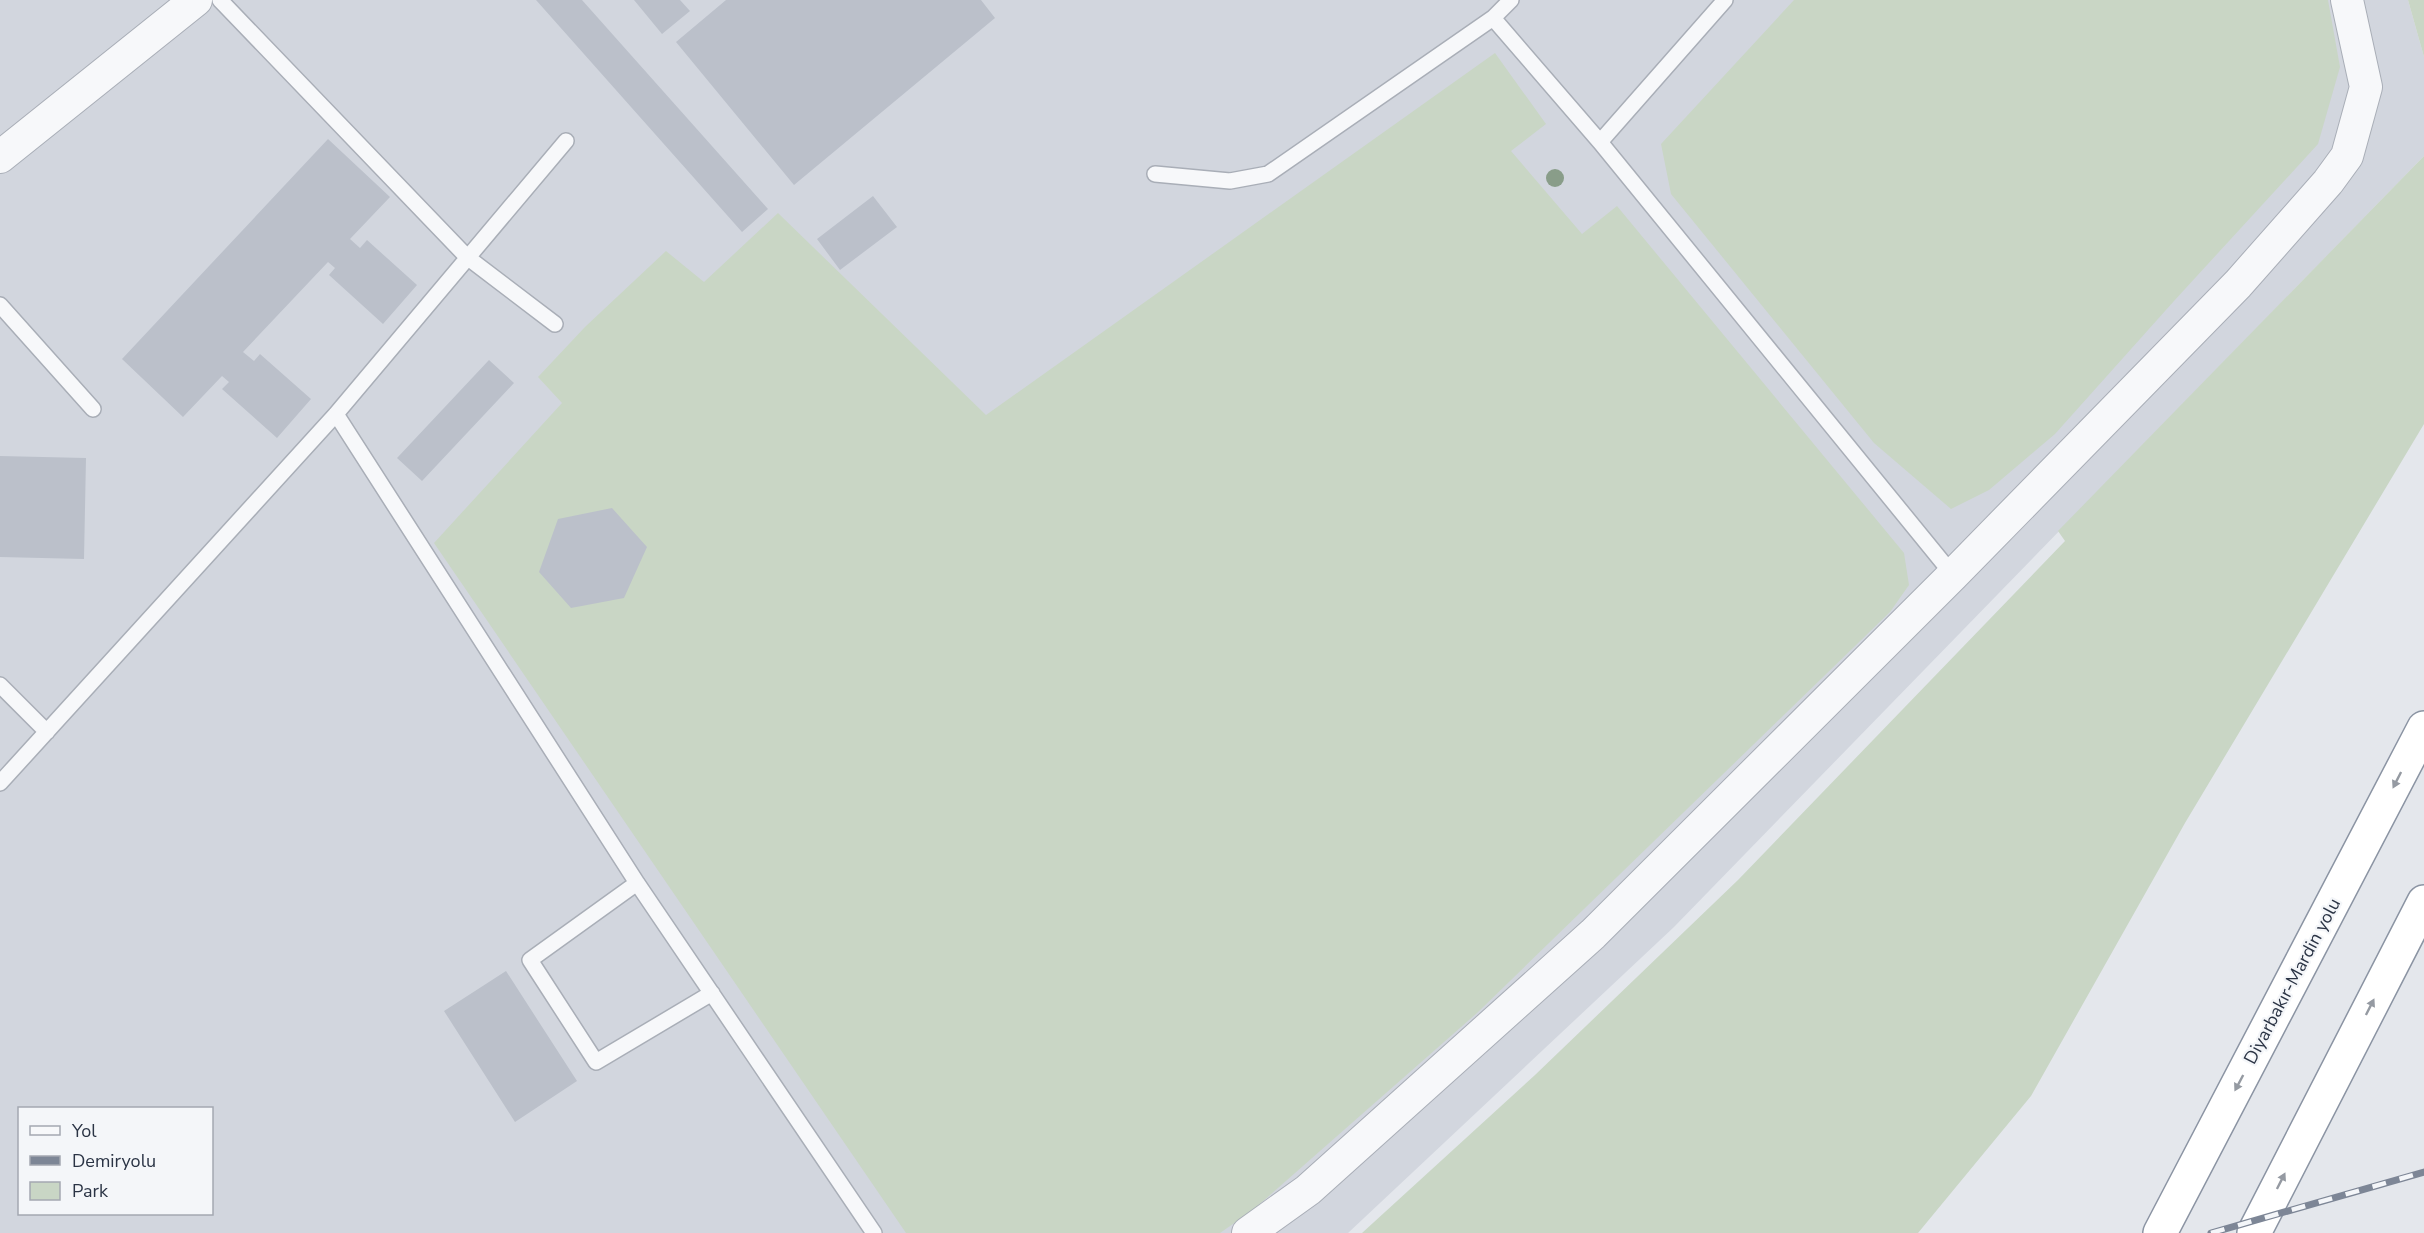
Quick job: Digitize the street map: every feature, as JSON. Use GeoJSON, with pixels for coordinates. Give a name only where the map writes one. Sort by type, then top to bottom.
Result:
{"type":"FeatureCollection","features":[{"type":"Feature","properties":{"kind":"highway","name":"Diyarbakır-Mardin yolu"},"geometry":{"type":"LineString","coordinates":[[2160,1233],[2424,728]]}},
{"type":"Feature","properties":{"kind":"highway"},"geometry":{"type":"LineString","coordinates":[[2254,1233],[2424,902]]}},
{"type":"Feature","properties":{"kind":"street"},"geometry":{"type":"LineString","coordinates":[[0,157],[196,0]]}},
{"type":"Feature","properties":{"kind":"street"},"geometry":{"type":"LineString","coordinates":[[1248,1233],[1308,1190],[1593,934],[1953,575],[2238,284],[2328,182],[2347,156],[2366,87],[2347,0]]}},
{"type":"Feature","properties":{"kind":"lane"},"geometry":{"type":"LineString","coordinates":[[220,0],[467,257],[555,324]]}},
{"type":"Feature","properties":{"kind":"lane"},"geometry":{"type":"LineString","coordinates":[[1155,174],[1230,181],[1268,174],[1493,18],[1511,0]]}},
{"type":"Feature","properties":{"kind":"lane"},"geometry":{"type":"LineString","coordinates":[[1600,142],[1725,0]]}},
{"type":"Feature","properties":{"kind":"lane"},"geometry":{"type":"LineString","coordinates":[[1493,18],[1600,142],[1953,575]]}},
{"type":"Feature","properties":{"kind":"lane"},"geometry":{"type":"LineString","coordinates":[[0,783],[336,414],[566,141]]}},
{"type":"Feature","properties":{"kind":"lane"},"geometry":{"type":"LineString","coordinates":[[0,305],[93,409]]}},
{"type":"Feature","properties":{"kind":"lane"},"geometry":{"type":"LineString","coordinates":[[336,414],[637,883],[874,1233]]}},
{"type":"Feature","properties":{"kind":"lane"},"geometry":{"type":"LineString","coordinates":[[0,685],[47,732]]}},
{"type":"Feature","properties":{"kind":"lane"},"geometry":{"type":"LineString","coordinates":[[637,883],[530,960],[596,1062],[712,993]]}},
{"type":"Feature","properties":{"kind":"shaded area"},"geometry":{"type":"Polygon","coordinates":[[[0,0],[2408,0],[2424,57],[2424,156],[1674,927],[1348,1233],[0,1233],[0,0]]]}},
{"type":"Feature","properties":{"kind":"green space"},"geometry":{"type":"Polygon","coordinates":[[[1794,0],[2328,0],[2340,67],[2318,144],[2055,434],[1989,490],[1951,509],[1874,443],[1671,194],[1661,144],[1794,0]]]}},
{"type":"Feature","properties":{"kind":"green space"},"geometry":{"type":"Polygon","coordinates":[[[2408,0],[2424,0],[2424,57],[2408,0]]]}},
{"type":"Feature","properties":{"kind":"green space"},"geometry":{"type":"Polygon","coordinates":[[[1495,53],[1546,124],[1511,151],[1582,234],[1617,206],[1904,553],[1909,585],[1890,612],[1477,1013],[1253,1210],[1220,1233],[906,1233],[434,543],[562,403],[538,377],[585,327],[666,251],[704,282],[778,213],[986,415],[1495,53]]]}},
{"type":"Feature","properties":{"kind":"green space"},"geometry":{"type":"Polygon","coordinates":[[[2424,156],[2424,424],[2185,823],[2031,1096],[1918,1233],[1362,1233],[1535,1075],[1738,880],[2065,541],[2058,531],[2424,156]]]}},
{"type":"Feature","properties":{"kind":"building"},"geometry":{"type":"Polygon","coordinates":[[[536,0],[582,0],[768,209],[742,232],[536,0]]]}},
{"type":"Feature","properties":{"kind":"building"},"geometry":{"type":"Polygon","coordinates":[[[634,0],[680,0],[690,11],[662,34],[634,0]]]}},
{"type":"Feature","properties":{"kind":"building"},"geometry":{"type":"Polygon","coordinates":[[[726,0],[981,0],[995,18],[794,185],[676,42],[726,0]]]}},
{"type":"Feature","properties":{"kind":"building"},"geometry":{"type":"Polygon","coordinates":[[[328,139],[390,197],[350,239],[360,248],[367,240],[417,285],[383,324],[329,275],[335,268],[328,262],[243,352],[254,361],[260,354],[311,399],[277,438],[222,389],[229,382],[222,376],[183,417],[122,359],[328,139]]]}},
{"type":"Feature","properties":{"kind":"building"},"geometry":{"type":"Polygon","coordinates":[[[873,196],[897,227],[840,270],[817,239],[873,196]]]}},
{"type":"Feature","properties":{"kind":"building"},"geometry":{"type":"Polygon","coordinates":[[[489,360],[514,383],[422,481],[397,458],[489,360]]]}},
{"type":"Feature","properties":{"kind":"building"},"geometry":{"type":"Polygon","coordinates":[[[0,456],[86,458],[84,559],[0,557],[0,456]]]}},
{"type":"Feature","properties":{"kind":"building"},"geometry":{"type":"Polygon","coordinates":[[[612,508],[647,547],[624,598],[571,608],[539,572],[558,519],[612,508]]]}},
{"type":"Feature","properties":{"kind":"building"},"geometry":{"type":"Polygon","coordinates":[[[506,971],[577,1081],[515,1122],[444,1011],[506,971]]]}},
{"type":"Feature","properties":{"kind":"railway"},"geometry":{"type":"LineString","coordinates":[[2211,1233],[2424,1172]]}}]}
